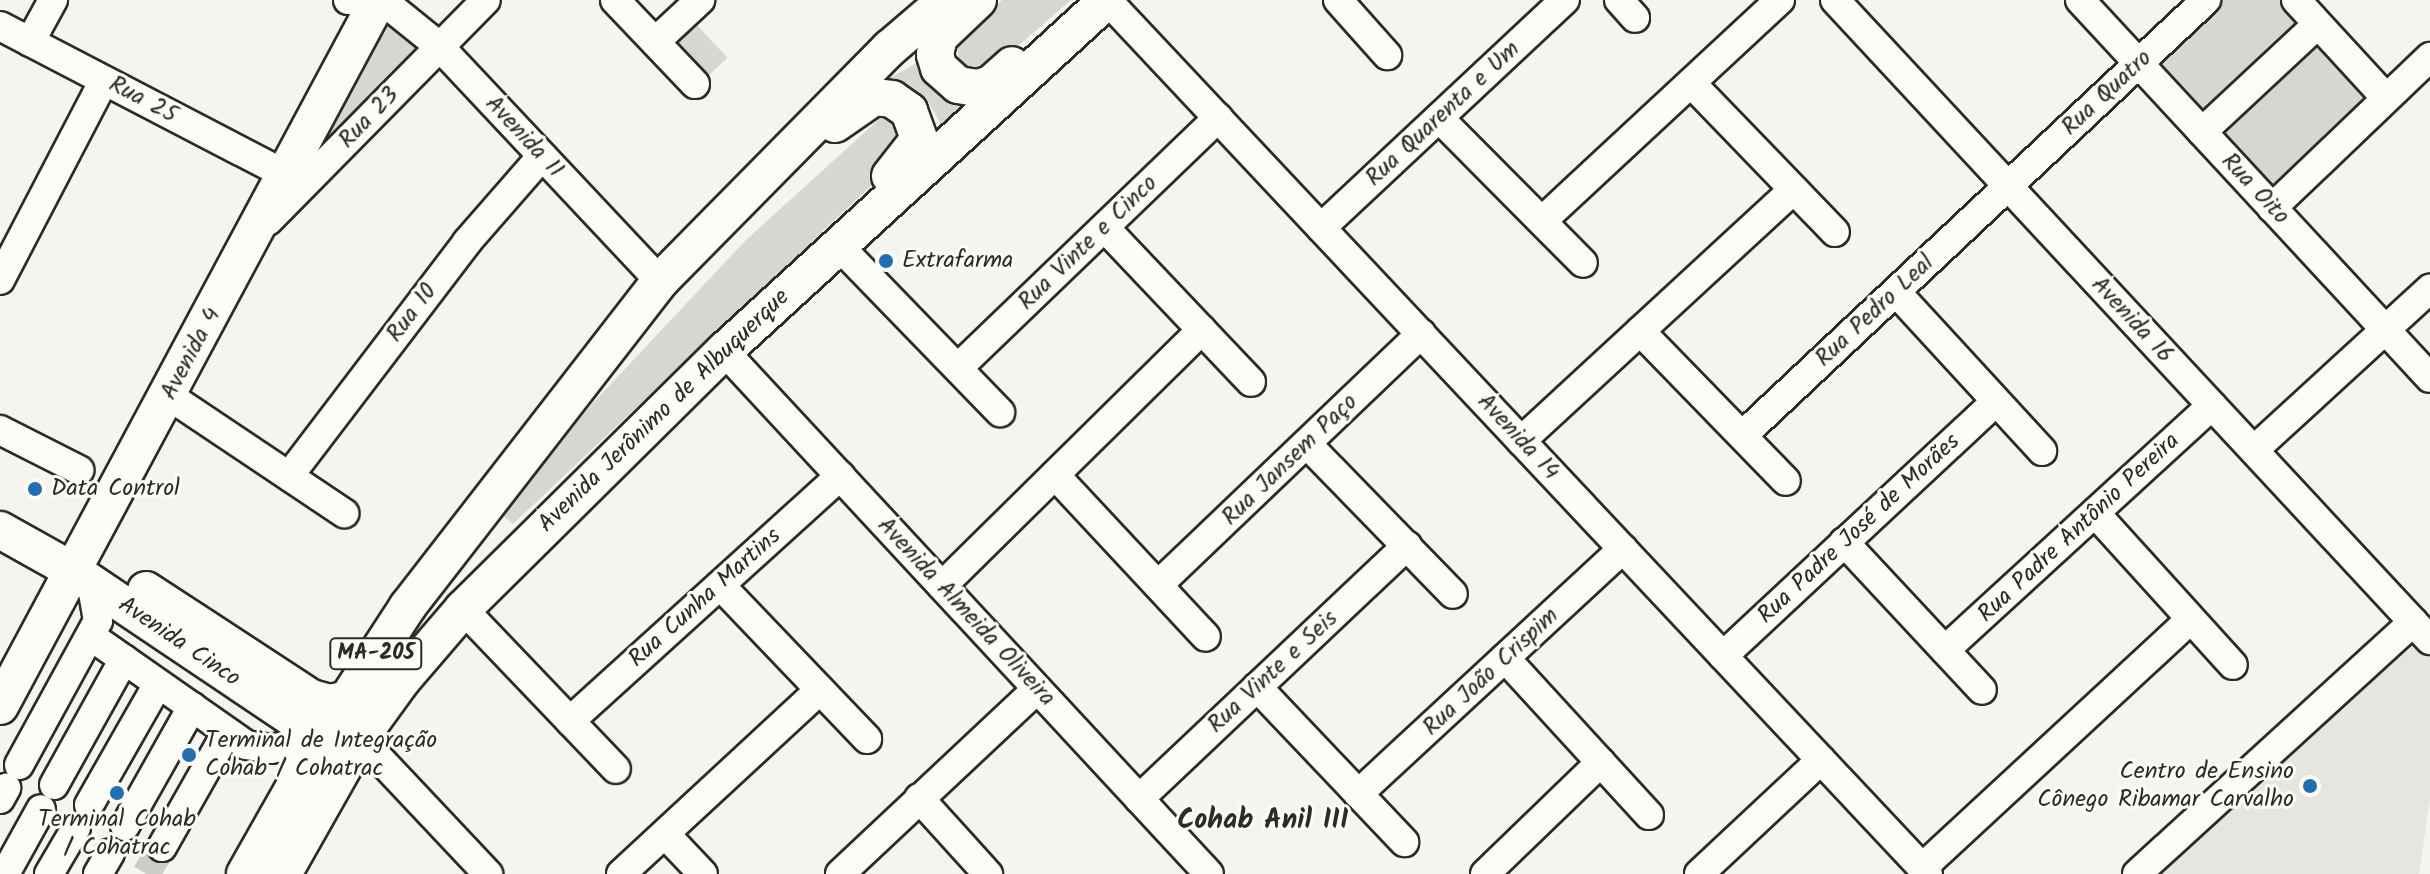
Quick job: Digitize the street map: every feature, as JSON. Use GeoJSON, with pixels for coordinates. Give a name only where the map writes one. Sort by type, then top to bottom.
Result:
{"type":"FeatureCollection","features":[{"type":"Feature","properties":{"kind":"main road","name":"Avenida 4"},"geometry":{"type":"LineString","coordinates":[[0,706],[363,0]]}},
{"type":"Feature","properties":{"kind":"main road"},"geometry":{"type":"LineString","coordinates":[[660,281],[890,48],[946,0]]}},
{"type":"Feature","properties":{"kind":"main road"},"geometry":{"type":"LineString","coordinates":[[978,0],[943,31],[935,48],[942,73],[971,88],[991,84],[1083,0]]}},
{"type":"Feature","properties":{"kind":"main road","name":"Avenida Jerônimo de Albuquerque"},"geometry":{"type":"LineString","coordinates":[[283,874],[360,738],[402,680],[463,609],[724,351],[1107,0]]}},
{"type":"Feature","properties":{"kind":"main road"},"geometry":{"type":"LineString","coordinates":[[660,281],[856,105],[886,97],[909,111],[919,133],[914,150],[803,260],[724,351]]}},
{"type":"Feature","properties":{"kind":"main road","name":"Avenida 4"},"geometry":{"type":"LineString","coordinates":[[0,662],[76,561],[169,396],[254,236],[276,170]]}},
{"type":"Feature","properties":{"kind":"main road","name":"MA-205"},"geometry":{"type":"LineString","coordinates":[[322,738],[435,572],[660,281]]}},
{"type":"Feature","properties":{"kind":"main road","name":"Avenida Cinco"},"geometry":{"type":"LineString","coordinates":[[0,504],[322,738]]}},
{"type":"Feature","properties":{"kind":"main road","name":"Avenida Cinco"},"geometry":{"type":"LineString","coordinates":[[0,530],[76,561],[311,698],[330,703],[347,699]]}},
{"type":"Feature","properties":{"kind":"main road"},"geometry":{"type":"LineString","coordinates":[[245,874],[322,738],[360,738]]}},
{"type":"Feature","properties":{"kind":"street"},"geometry":{"type":"LineString","coordinates":[[30,42],[53,0]]}},
{"type":"Feature","properties":{"kind":"street","name":"Avenida 11"},"geometry":{"type":"LineString","coordinates":[[363,0],[439,46],[660,281]]}},
{"type":"Feature","properties":{"kind":"street","name":"Rua 23"},"geometry":{"type":"LineString","coordinates":[[254,236],[486,0]]}},
{"type":"Feature","properties":{"kind":"street"},"geometry":{"type":"LineString","coordinates":[[615,0],[695,84]]}},
{"type":"Feature","properties":{"kind":"street"},"geometry":{"type":"LineString","coordinates":[[655,42],[700,0]]}},
{"type":"Feature","properties":{"kind":"street","name":"Avenida 14"},"geometry":{"type":"LineString","coordinates":[[1107,0],[1925,871]]}},
{"type":"Feature","properties":{"kind":"street","name":"Rua Quarenta e Um"},"geometry":{"type":"LineString","coordinates":[[1321,228],[1565,0]]}},
{"type":"Feature","properties":{"kind":"street"},"geometry":{"type":"LineString","coordinates":[[1542,221],[1780,0]]}},
{"type":"Feature","properties":{"kind":"street","name":"Avenida 16"},"geometry":{"type":"LineString","coordinates":[[1835,0],[2422,631]]}},
{"type":"Feature","properties":{"kind":"street","name":"Rua Oito"},"geometry":{"type":"LineString","coordinates":[[2080,0],[2430,378]]}},
{"type":"Feature","properties":{"kind":"street","name":"Rua Quatro"},"geometry":{"type":"LineString","coordinates":[[2009,187],[2206,0]]}},
{"type":"Feature","properties":{"kind":"street"},"geometry":{"type":"LineString","coordinates":[[2296,0],[2386,98]]}},
{"type":"Feature","properties":{"kind":"street"},"geometry":{"type":"LineString","coordinates":[[1342,1],[1387,55]]}},
{"type":"Feature","properties":{"kind":"street"},"geometry":{"type":"LineString","coordinates":[[2202,132],[2318,24]]}},
{"type":"Feature","properties":{"kind":"street","name":"Rua 25"},"geometry":{"type":"LineString","coordinates":[[0,26],[276,170]]}},
{"type":"Feature","properties":{"kind":"street"},"geometry":{"type":"LineString","coordinates":[[2272,208],[2430,57]]}},
{"type":"Feature","properties":{"kind":"street"},"geometry":{"type":"LineString","coordinates":[[0,280],[104,80]]}},
{"type":"Feature","properties":{"kind":"street"},"geometry":{"type":"LineString","coordinates":[[1691,83],[1835,232]]}},
{"type":"Feature","properties":{"kind":"street","name":"Rua Vinte e Cinco"},"geometry":{"type":"LineString","coordinates":[[958,368],[1218,118]]}},
{"type":"Feature","properties":{"kind":"street"},"geometry":{"type":"LineString","coordinates":[[1439,118],[1583,263]]}},
{"type":"Feature","properties":{"kind":"street","name":"Rua 10"},"geometry":{"type":"LineString","coordinates":[[289,476],[467,242],[542,156]]}},
{"type":"Feature","properties":{"kind":"street","name":"Rua Pedro Leal"},"geometry":{"type":"LineString","coordinates":[[1742,436],[2009,187]]}},
{"type":"Feature","properties":{"kind":"street"},"geometry":{"type":"LineString","coordinates":[[1521,441],[1793,190]]}},
{"type":"Feature","properties":{"kind":"street"},"geometry":{"type":"LineString","coordinates":[[1105,228],[1251,382]]}},
{"type":"Feature","properties":{"kind":"street"},"geometry":{"type":"LineString","coordinates":[[838,245],[1000,412]]}},
{"type":"Feature","properties":{"kind":"street"},"geometry":{"type":"LineString","coordinates":[[2254,450],[2430,289]]}},
{"type":"Feature","properties":{"kind":"street"},"geometry":{"type":"LineString","coordinates":[[1896,292],[2042,451]]}},
{"type":"Feature","properties":{"kind":"street"},"geometry":{"type":"LineString","coordinates":[[942,586],[1202,330]]}},
{"type":"Feature","properties":{"kind":"street"},"geometry":{"type":"LineString","coordinates":[[1640,331],[1786,481]]}},
{"type":"Feature","properties":{"kind":"street","name":"Rua Jansem Paço"},"geometry":{"type":"LineString","coordinates":[[1158,585],[1421,334]]}},
{"type":"Feature","properties":{"kind":"street","name":"Avenida Almeida Oliveira"},"geometry":{"type":"LineString","coordinates":[[724,351],[1209,874]]}},
{"type":"Feature","properties":{"kind":"street"},"geometry":{"type":"LineString","coordinates":[[169,396],[344,513]]}},
{"type":"Feature","properties":{"kind":"street","name":"Rua Padre José de Morães"},"geometry":{"type":"LineString","coordinates":[[1723,656],[1995,402]]}},
{"type":"Feature","properties":{"kind":"street","name":"Rua Padre Antônio Pereira"},"geometry":{"type":"LineString","coordinates":[[1945,650],[2212,405]]}},
{"type":"Feature","properties":{"kind":"street"},"geometry":{"type":"LineString","coordinates":[[0,430],[79,470]]}},
{"type":"Feature","properties":{"kind":"street"},"geometry":{"type":"LineString","coordinates":[[1307,444],[1453,594]]}},
{"type":"Feature","properties":{"kind":"street"},"geometry":{"type":"LineString","coordinates":[[1055,475],[1206,637]]}},
{"type":"Feature","properties":{"kind":"street","name":"Rua Cunha Martins"},"geometry":{"type":"LineString","coordinates":[[570,721],[840,476]]}},
{"type":"Feature","properties":{"kind":"street"},"geometry":{"type":"LineString","coordinates":[[2095,513],[2233,665]]}},
{"type":"Feature","properties":{"kind":"street"},"geometry":{"type":"LineString","coordinates":[[1844,542],[1982,690]]}},
{"type":"Feature","properties":{"kind":"street","name":"Rua Vinte e Seis"},"geometry":{"type":"LineString","coordinates":[[1139,799],[1407,546]]}},
{"type":"Feature","properties":{"kind":"street","name":"Rua João Crispim"},"geometry":{"type":"LineString","coordinates":[[1358,794],[1623,549]]}},
{"type":"Feature","properties":{"kind":"street"},"geometry":{"type":"LineString","coordinates":[[9,784],[92,637],[99,609],[76,561]]}},
{"type":"Feature","properties":{"kind":"street"},"geometry":{"type":"LineString","coordinates":[[720,585],[867,739]]}},
{"type":"Feature","properties":{"kind":"street"},"geometry":{"type":"LineString","coordinates":[[463,609],[616,769]]}},
{"type":"Feature","properties":{"kind":"street"},"geometry":{"type":"LineString","coordinates":[[1925,871],[2190,620]]}},
{"type":"Feature","properties":{"kind":"street"},"geometry":{"type":"LineString","coordinates":[[2137,874],[2422,631]]}},
{"type":"Feature","properties":{"kind":"street"},"geometry":{"type":"LineString","coordinates":[[92,637],[246,745],[271,749],[322,738]]}},
{"type":"Feature","properties":{"kind":"street"},"geometry":{"type":"LineString","coordinates":[[1505,658],[1649,815]]}},
{"type":"Feature","properties":{"kind":"street"},"geometry":{"type":"LineString","coordinates":[[5,874],[124,659]]}},
{"type":"Feature","properties":{"kind":"street"},"geometry":{"type":"LineString","coordinates":[[49,874],[158,684]]}},
{"type":"Feature","properties":{"kind":"street"},"geometry":{"type":"LineString","coordinates":[[1257,687],[1404,842]]}},
{"type":"Feature","properties":{"kind":"street"},"geometry":{"type":"LineString","coordinates":[[840,874],[1037,689]]}},
{"type":"Feature","properties":{"kind":"street"},"geometry":{"type":"LineString","coordinates":[[621,874],[820,690]]}},
{"type":"Feature","properties":{"kind":"street"},"geometry":{"type":"LineString","coordinates":[[125,826],[192,707]]}},
{"type":"Feature","properties":{"kind":"street"},"geometry":{"type":"LineString","coordinates":[[162,847],[227,732]]}},
{"type":"Feature","properties":{"kind":"street"},"geometry":{"type":"LineString","coordinates":[[360,738],[462,863],[488,874]]}},
{"type":"Feature","properties":{"kind":"street"},"geometry":{"type":"LineString","coordinates":[[1706,872],[1821,760]]}},
{"type":"Feature","properties":{"kind":"street"},"geometry":{"type":"LineString","coordinates":[[1485,874],[1601,762]]}},
{"type":"Feature","properties":{"kind":"street"},"geometry":{"type":"LineString","coordinates":[[919,798],[988,874]]}},
{"type":"Feature","properties":{"kind":"street"},"geometry":{"type":"LineString","coordinates":[[665,834],[703,874]]}},
{"type":"Feature","properties":{"kind":"shaded area"},"geometry":{"type":"Polygon","coordinates":[[[1002,0],[1071,0],[994,67],[967,68],[959,60],[956,42],[1002,0]]]}},
{"type":"Feature","properties":{"kind":"shaded area"},"geometry":{"type":"Polygon","coordinates":[[[2219,0],[2281,0],[2371,98],[2270,193],[2150,64],[2219,0]]]}},
{"type":"Feature","properties":{"kind":"shaded area"},"geometry":{"type":"Polygon","coordinates":[[[381,10],[432,46],[295,198],[381,10]]]}},
{"type":"Feature","properties":{"kind":"shaded area"},"geometry":{"type":"Polygon","coordinates":[[[694,22],[727,58],[703,81],[669,45],[694,22]]]}},
{"type":"Feature","properties":{"kind":"shaded area"},"geometry":{"type":"Polygon","coordinates":[[[924,59],[976,102],[943,129],[926,97],[884,81],[924,59]]]}},
{"type":"Feature","properties":{"kind":"shaded area"},"geometry":{"type":"Polygon","coordinates":[[[887,112],[912,147],[513,524],[500,513],[592,404],[746,240],[887,112]]]}},
{"type":"Feature","properties":{"kind":"shaded area","name":"Centro de Ensino Cônego Ribamar Carvalho"},"geometry":{"type":"Polygon","coordinates":[[[2411,639],[2430,659],[2430,799],[2419,874],[2158,874],[2411,639]]]}},
{"type":"Feature","properties":{"kind":"tunnel"},"geometry":{"type":"LineString","coordinates":[[146,874],[162,847]]}},
{"type":"Feature","properties":{"kind":"place","name":"Extrafarma"},"geometry":{"type":"Point","coordinates":[886,261]}},
{"type":"Feature","properties":{"kind":"place","name":"Data Control"},"geometry":{"type":"Point","coordinates":[35,489]}},
{"type":"Feature","properties":{"kind":"place","name":"Terminal de Integração Cohab / Cohatrac"},"geometry":{"type":"Point","coordinates":[189,755]}},
{"type":"Feature","properties":{"kind":"place","name":"Centro de Ensino Cônego Ribamar Carvalho"},"geometry":{"type":"Point","coordinates":[2310,786]}},
{"type":"Feature","properties":{"kind":"place","name":"Terminal Cohab / Cohatrac"},"geometry":{"type":"Point","coordinates":[117,793]}},
{"type":"Feature","properties":{"kind":"district","name":"Cohab Anil III"},"geometry":{"type":"Point","coordinates":[1263,821]}}]}
